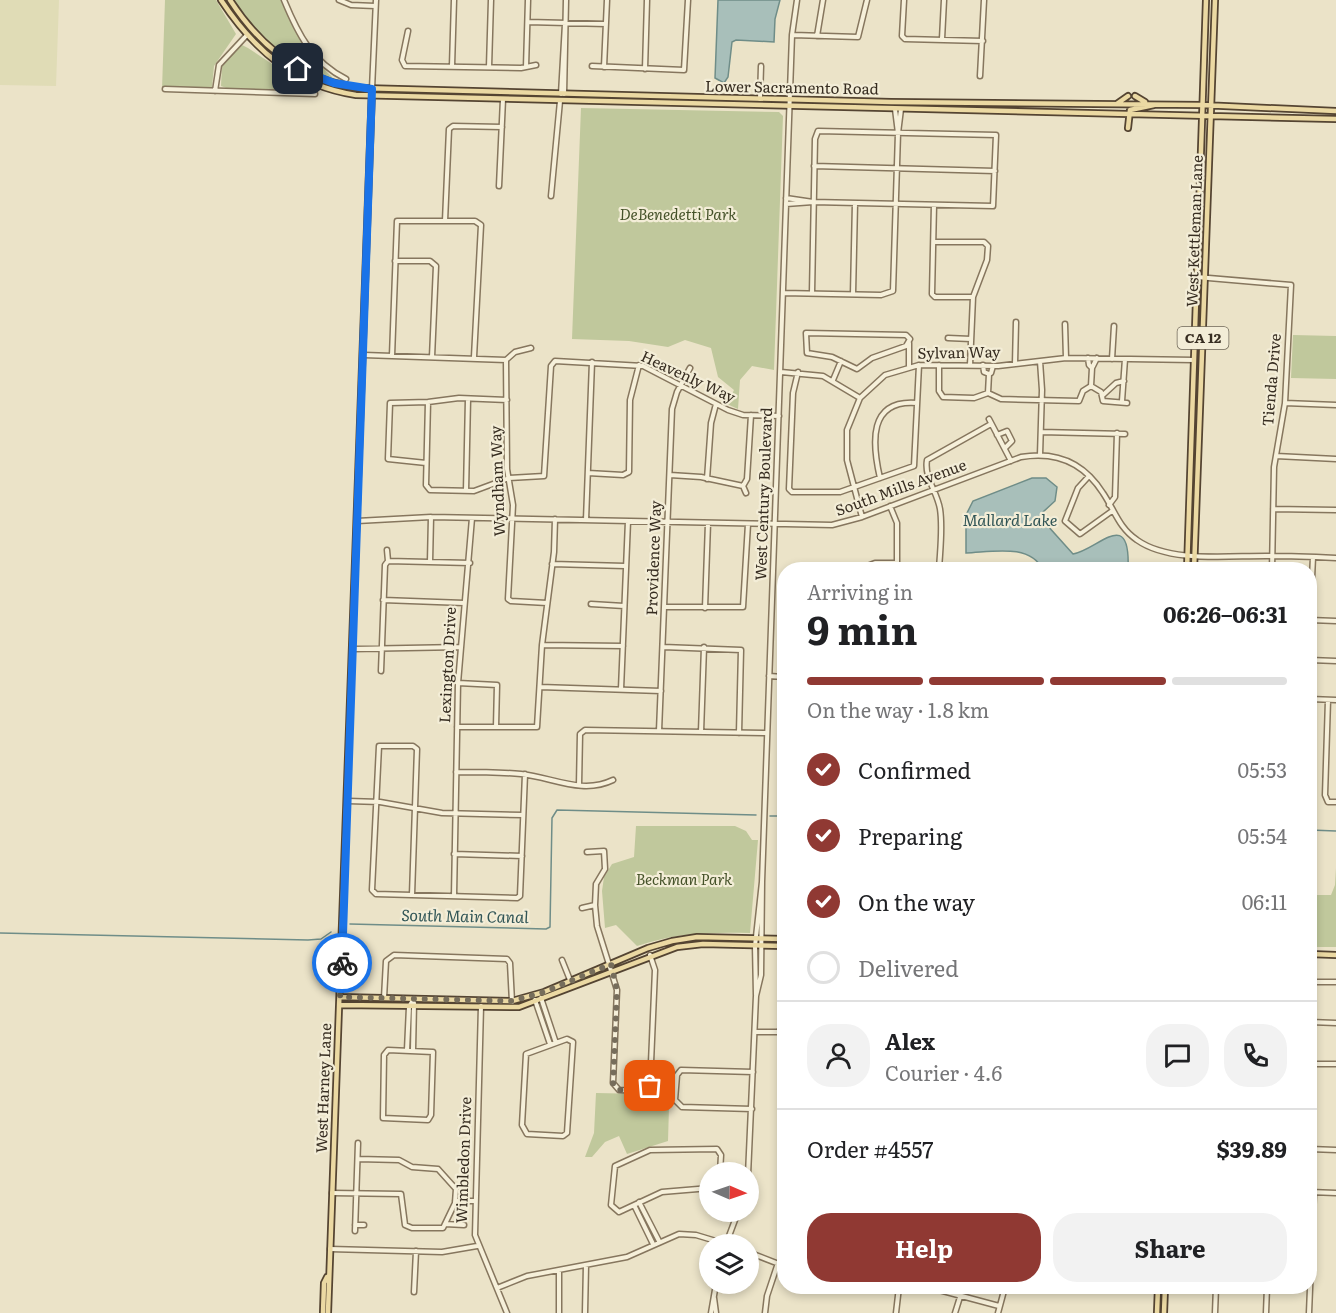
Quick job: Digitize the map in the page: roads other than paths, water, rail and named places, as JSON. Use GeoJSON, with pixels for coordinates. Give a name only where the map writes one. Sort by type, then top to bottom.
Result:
{"type":"FeatureCollection","features":[{"type":"Feature","properties":{"kind":"main road","name":"Lower Sacramento Road"},"geometry":{"type":"LineString","coordinates":[[221,0],[246,36],[276,63],[306,80],[344,93],[372,96],[1336,119]]}},
{"type":"Feature","properties":{"kind":"main road","name":"Lower Sacramento Road"},"geometry":{"type":"LineString","coordinates":[[230,0],[259,39],[291,64],[334,83],[372,89],[791,100],[1086,100],[1112,104],[1211,105],[1336,111]]}},
{"type":"Feature","properties":{"kind":"main road","name":"West Kettleman Lane"},"geometry":{"type":"LineString","coordinates":[[1187,562],[1206,0]]}},
{"type":"Feature","properties":{"kind":"main road","name":"West Kettleman Lane"},"geometry":{"type":"LineString","coordinates":[[1194,562],[1215,0]]}},
{"type":"Feature","properties":{"kind":"main road","name":"West Harney Lane"},"geometry":{"type":"LineString","coordinates":[[328,1313],[327,1277],[348,801],[372,89]]}},
{"type":"Feature","properties":{"kind":"main road"},"geometry":{"type":"LineString","coordinates":[[503,99],[507,96],[532,96],[537,93]]}},
{"type":"Feature","properties":{"kind":"main road"},"geometry":{"type":"LineString","coordinates":[[1112,104],[1128,96]]}},
{"type":"Feature","properties":{"kind":"main road"},"geometry":{"type":"LineString","coordinates":[[1135,96],[1145,102],[1157,104]]}},
{"type":"Feature","properties":{"kind":"main road"},"geometry":{"type":"LineString","coordinates":[[1128,128],[1129,114],[1133,108],[1157,104]]}},
{"type":"Feature","properties":{"kind":"main road"},"geometry":{"type":"LineString","coordinates":[[340,997],[512,1001],[537,995],[656,945],[688,938],[777,939]]}},
{"type":"Feature","properties":{"kind":"main road"},"geometry":{"type":"LineString","coordinates":[[340,1005],[513,1008],[542,1001],[650,955],[689,945],[777,946]]}},
{"type":"Feature","properties":{"kind":"main road"},"geometry":{"type":"LineString","coordinates":[[1317,954],[1336,955]]}},
{"type":"Feature","properties":{"kind":"main road","name":"West Harney Lane"},"geometry":{"type":"LineString","coordinates":[[323,1313],[324,1283],[327,1277]]}},
{"type":"Feature","properties":{"kind":"main road"},"geometry":{"type":"LineString","coordinates":[[1157,1313],[1158,1294]]}},
{"type":"Feature","properties":{"kind":"main road"},"geometry":{"type":"LineString","coordinates":[[1163,1294],[1165,1298]]}},
{"type":"Feature","properties":{"kind":"main road"},"geometry":{"type":"LineString","coordinates":[[1164,1313],[1165,1294]]}},
{"type":"Feature","properties":{"kind":"street"},"geometry":{"type":"LineString","coordinates":[[284,0],[309,50],[332,71],[346,79]]}},
{"type":"Feature","properties":{"kind":"street"},"geometry":{"type":"LineString","coordinates":[[339,0],[351,5],[375,6]]}},
{"type":"Feature","properties":{"kind":"street","name":"West Harney Lane"},"geometry":{"type":"LineString","coordinates":[[372,89],[376,0]]}},
{"type":"Feature","properties":{"kind":"street"},"geometry":{"type":"LineString","coordinates":[[452,66],[454,0]]}},
{"type":"Feature","properties":{"kind":"street"},"geometry":{"type":"LineString","coordinates":[[489,67],[491,0]]}},
{"type":"Feature","properties":{"kind":"street"},"geometry":{"type":"LineString","coordinates":[[526,67],[528,0]]}},
{"type":"Feature","properties":{"kind":"street"},"geometry":{"type":"LineString","coordinates":[[562,94],[566,0]]}},
{"type":"Feature","properties":{"kind":"street"},"geometry":{"type":"LineString","coordinates":[[604,67],[607,0]]}},
{"type":"Feature","properties":{"kind":"street"},"geometry":{"type":"LineString","coordinates":[[645,69],[647,0]]}},
{"type":"Feature","properties":{"kind":"street"},"geometry":{"type":"LineString","coordinates":[[592,66],[684,70],[688,0]]}},
{"type":"Feature","properties":{"kind":"street","name":"West Century Boulevard"},"geometry":{"type":"LineString","coordinates":[[756,996],[761,975],[762,882],[792,35],[797,0]]}},
{"type":"Feature","properties":{"kind":"street"},"geometry":{"type":"LineString","coordinates":[[817,36],[823,0]]}},
{"type":"Feature","properties":{"kind":"street"},"geometry":{"type":"LineString","coordinates":[[792,35],[858,37],[867,0]]}},
{"type":"Feature","properties":{"kind":"street"},"geometry":{"type":"LineString","coordinates":[[904,0],[903,38],[983,41]]}},
{"type":"Feature","properties":{"kind":"street"},"geometry":{"type":"LineString","coordinates":[[942,39],[944,0]]}},
{"type":"Feature","properties":{"kind":"street"},"geometry":{"type":"LineString","coordinates":[[980,76],[984,0]]}},
{"type":"Feature","properties":{"kind":"street"},"geometry":{"type":"LineString","coordinates":[[528,22],[606,24]]}},
{"type":"Feature","properties":{"kind":"street"},"geometry":{"type":"LineString","coordinates":[[408,31],[404,41],[403,64],[489,67],[536,65]]}},
{"type":"Feature","properties":{"kind":"street"},"geometry":{"type":"LineString","coordinates":[[216,91],[219,65],[246,36]]}},
{"type":"Feature","properties":{"kind":"street"},"geometry":{"type":"LineString","coordinates":[[760,99],[761,66]]}},
{"type":"Feature","properties":{"kind":"street"},"geometry":{"type":"LineString","coordinates":[[165,89],[315,94]]}},
{"type":"Feature","properties":{"kind":"street"},"geometry":{"type":"LineString","coordinates":[[499,186],[503,99]]}},
{"type":"Feature","properties":{"kind":"street"},"geometry":{"type":"LineString","coordinates":[[551,195],[560,101]]}},
{"type":"Feature","properties":{"kind":"street"},"geometry":{"type":"LineString","coordinates":[[783,293],[891,293],[898,109]]}},
{"type":"Feature","properties":{"kind":"street"},"geometry":{"type":"LineString","coordinates":[[445,221],[451,127],[501,127]]}},
{"type":"Feature","properties":{"kind":"street"},"geometry":{"type":"LineString","coordinates":[[786,204],[813,202],[993,206],[996,135],[818,131],[814,166],[813,202],[812,293]]}},
{"type":"Feature","properties":{"kind":"street"},"geometry":{"type":"LineString","coordinates":[[814,166],[995,171]]}},
{"type":"Feature","properties":{"kind":"street"},"geometry":{"type":"LineString","coordinates":[[786,198],[813,202]]}},
{"type":"Feature","properties":{"kind":"street"},"geometry":{"type":"LineString","coordinates":[[853,294],[855,203]]}},
{"type":"Feature","properties":{"kind":"street"},"geometry":{"type":"LineString","coordinates":[[934,205],[933,296],[973,297]]}},
{"type":"Feature","properties":{"kind":"street"},"geometry":{"type":"LineString","coordinates":[[392,356],[397,221],[475,221],[481,225],[474,357]]}},
{"type":"Feature","properties":{"kind":"street"},"geometry":{"type":"LineString","coordinates":[[934,242],[987,244],[987,260],[973,297],[970,365]]}},
{"type":"Feature","properties":{"kind":"street"},"geometry":{"type":"LineString","coordinates":[[395,261],[430,261],[436,266],[432,357]]}},
{"type":"Feature","properties":{"kind":"street","name":"Tienda Drive"},"geometry":{"type":"LineString","coordinates":[[1197,277],[1291,285],[1285,404],[1276,456],[1272,562]]}},
{"type":"Feature","properties":{"kind":"street"},"geometry":{"type":"LineString","coordinates":[[1015,364],[1016,322]]}},
{"type":"Feature","properties":{"kind":"street"},"geometry":{"type":"LineString","coordinates":[[1065,324],[1066,358]]}},
{"type":"Feature","properties":{"kind":"street"},"geometry":{"type":"LineString","coordinates":[[1112,358],[1114,326]]}},
{"type":"Feature","properties":{"kind":"street"},"geometry":{"type":"LineString","coordinates":[[909,343],[872,358],[857,369],[824,355],[807,354],[806,333],[908,335],[909,343],[909,366]]}},
{"type":"Feature","properties":{"kind":"street"},"geometry":{"type":"LineString","coordinates":[[948,338],[971,339]]}},
{"type":"Feature","properties":{"kind":"street"},"geometry":{"type":"LineString","coordinates":[[364,355],[474,357],[506,360],[515,352],[531,348]]}},
{"type":"Feature","properties":{"kind":"street","name":"Sylvan Way"},"geometry":{"type":"LineString","coordinates":[[862,517],[853,488],[846,436],[849,418],[860,398],[877,381],[909,366],[919,365],[993,366],[1066,358],[1194,360]]}},
{"type":"Feature","properties":{"kind":"street"},"geometry":{"type":"LineString","coordinates":[[1088,358],[1092,368],[1091,386]]}},
{"type":"Feature","properties":{"kind":"street"},"geometry":{"type":"LineString","coordinates":[[1092,368],[1097,358]]}},
{"type":"Feature","properties":{"kind":"street"},"geometry":{"type":"LineString","coordinates":[[1091,386],[1103,395],[1104,400],[1124,402],[1125,359]]}},
{"type":"Feature","properties":{"kind":"street","name":"Wyndham Way"},"geometry":{"type":"LineString","coordinates":[[506,360],[506,460],[513,495],[508,599],[547,603]]}},
{"type":"Feature","properties":{"kind":"street"},"geometry":{"type":"LineString","coordinates":[[833,380],[841,361]]}},
{"type":"Feature","properties":{"kind":"street"},"geometry":{"type":"LineString","coordinates":[[1040,361],[1042,399],[1040,454]]}},
{"type":"Feature","properties":{"kind":"street"},"geometry":{"type":"LineString","coordinates":[[586,520],[592,362]]}},
{"type":"Feature","properties":{"kind":"street","name":"Heavenly Way"},"geometry":{"type":"LineString","coordinates":[[509,478],[542,477],[546,473],[552,363],[592,362],[639,365],[735,413],[779,416]]}},
{"type":"Feature","properties":{"kind":"street"},"geometry":{"type":"LineString","coordinates":[[939,364],[941,396],[974,398],[988,393],[1001,399],[1079,400],[1083,391],[1091,386]]}},
{"type":"Feature","properties":{"kind":"street"},"geometry":{"type":"LineString","coordinates":[[588,473],[626,474],[630,400],[639,365]]}},
{"type":"Feature","properties":{"kind":"street"},"geometry":{"type":"LineString","coordinates":[[798,372],[793,393],[789,489],[792,492],[835,493],[914,466],[919,365]]}},
{"type":"Feature","properties":{"kind":"street"},"geometry":{"type":"LineString","coordinates":[[983,365],[984,372],[988,374]]}},
{"type":"Feature","properties":{"kind":"street"},"geometry":{"type":"LineString","coordinates":[[988,374],[992,373],[993,366]]}},
{"type":"Feature","properties":{"kind":"street","name":"Providence Way"},"geometry":{"type":"LineString","coordinates":[[659,731],[672,409],[690,368]]}},
{"type":"Feature","properties":{"kind":"street"},"geometry":{"type":"LineString","coordinates":[[781,372],[798,372],[833,380],[860,398]]}},
{"type":"Feature","properties":{"kind":"street"},"geometry":{"type":"LineString","coordinates":[[988,374],[988,393]]}},
{"type":"Feature","properties":{"kind":"street"},"geometry":{"type":"LineString","coordinates":[[1103,395],[1116,383],[1124,381]]}},
{"type":"Feature","properties":{"kind":"street"},"geometry":{"type":"LineString","coordinates":[[426,463],[388,459],[390,403],[468,399],[507,400]]}},
{"type":"Feature","properties":{"kind":"street"},"geometry":{"type":"LineString","coordinates":[[466,491],[468,399]]}},
{"type":"Feature","properties":{"kind":"street"},"geometry":{"type":"LineString","coordinates":[[428,402],[426,463],[428,489],[466,491],[482,489],[509,478]]}},
{"type":"Feature","properties":{"kind":"street"},"geometry":{"type":"LineString","coordinates":[[880,478],[875,449],[878,424],[889,407],[902,402],[917,403]]}},
{"type":"Feature","properties":{"kind":"street"},"geometry":{"type":"LineString","coordinates":[[707,479],[711,418],[716,404]]}},
{"type":"Feature","properties":{"kind":"street"},"geometry":{"type":"LineString","coordinates":[[1285,404],[1336,405]]}},
{"type":"Feature","properties":{"kind":"street"},"geometry":{"type":"LineString","coordinates":[[743,486],[747,479],[751,415]]}},
{"type":"Feature","properties":{"kind":"street"},"geometry":{"type":"LineString","coordinates":[[989,419],[1011,461]]}},
{"type":"Feature","properties":{"kind":"street"},"geometry":{"type":"LineString","coordinates":[[939,562],[941,516],[935,490],[926,472],[928,459],[991,424]]}},
{"type":"Feature","properties":{"kind":"street"},"geometry":{"type":"LineString","coordinates":[[997,435],[1007,431],[1012,441],[1005,448]]}},
{"type":"Feature","properties":{"kind":"street"},"geometry":{"type":"LineString","coordinates":[[1041,432],[1125,434]]}},
{"type":"Feature","properties":{"kind":"street"},"geometry":{"type":"LineString","coordinates":[[1109,505],[1115,497],[1117,434]]}},
{"type":"Feature","properties":{"kind":"street","name":"South Mills Avenue"},"geometry":{"type":"LineString","coordinates":[[357,521],[431,517],[832,525],[862,517],[1011,461],[1040,454],[1064,459],[1089,476],[1126,532],[1144,545],[1162,552],[1194,555],[1336,558]]}},
{"type":"Feature","properties":{"kind":"street"},"geometry":{"type":"LineString","coordinates":[[1276,456],[1336,459]]}},
{"type":"Feature","properties":{"kind":"street"},"geometry":{"type":"LineString","coordinates":[[670,475],[743,486]]}},
{"type":"Feature","properties":{"kind":"street"},"geometry":{"type":"LineString","coordinates":[[1089,476],[1078,488],[1065,521],[1080,534],[1112,511]]}},
{"type":"Feature","properties":{"kind":"street"},"geometry":{"type":"LineString","coordinates":[[743,486],[746,493]]}},
{"type":"Feature","properties":{"kind":"street"},"geometry":{"type":"LineString","coordinates":[[891,506],[897,523],[897,562]]}},
{"type":"Feature","properties":{"kind":"street"},"geometry":{"type":"LineString","coordinates":[[1273,509],[1336,510]]}},
{"type":"Feature","properties":{"kind":"street"},"geometry":{"type":"LineString","coordinates":[[430,562],[431,517]]}},
{"type":"Feature","properties":{"kind":"street","name":"Lexington Drive"},"geometry":{"type":"LineString","coordinates":[[454,896],[458,683],[464,603],[470,563],[472,518]]}},
{"type":"Feature","properties":{"kind":"street"},"geometry":{"type":"LineString","coordinates":[[457,727],[537,727],[542,645],[555,519]]}},
{"type":"Feature","properties":{"kind":"street"},"geometry":{"type":"LineString","coordinates":[[621,689],[628,521]]}},
{"type":"Feature","properties":{"kind":"street"},"geometry":{"type":"LineString","coordinates":[[705,608],[708,523]]}},
{"type":"Feature","properties":{"kind":"street"},"geometry":{"type":"LineString","coordinates":[[665,607],[741,608],[745,599],[748,524]]}},
{"type":"Feature","properties":{"kind":"street"},"geometry":{"type":"LineString","coordinates":[[381,671],[387,550]]}},
{"type":"Feature","properties":{"kind":"street"},"geometry":{"type":"LineString","coordinates":[[1313,557],[1313,562]]}},
{"type":"Feature","properties":{"kind":"street"},"geometry":{"type":"LineString","coordinates":[[388,561],[470,563]]}},
{"type":"Feature","properties":{"kind":"street"},"geometry":{"type":"LineString","coordinates":[[552,564],[625,566]]}},
{"type":"Feature","properties":{"kind":"street"},"geometry":{"type":"LineString","coordinates":[[383,600],[464,603]]}},
{"type":"Feature","properties":{"kind":"street"},"geometry":{"type":"LineString","coordinates":[[591,604],[624,606]]}},
{"type":"Feature","properties":{"kind":"street"},"geometry":{"type":"LineString","coordinates":[[1317,620],[1336,621]]}},
{"type":"Feature","properties":{"kind":"street"},"geometry":{"type":"LineString","coordinates":[[542,645],[623,646]]}},
{"type":"Feature","properties":{"kind":"street"},"geometry":{"type":"LineString","coordinates":[[352,649],[461,647]]}},
{"type":"Feature","properties":{"kind":"street"},"geometry":{"type":"LineString","coordinates":[[663,647],[739,649],[742,657],[740,733]]}},
{"type":"Feature","properties":{"kind":"street"},"geometry":{"type":"LineString","coordinates":[[701,732],[704,647]]}},
{"type":"Feature","properties":{"kind":"street"},"geometry":{"type":"LineString","coordinates":[[1317,660],[1336,661]]}},
{"type":"Feature","properties":{"kind":"street"},"geometry":{"type":"LineString","coordinates":[[769,676],[777,677]]}},
{"type":"Feature","properties":{"kind":"street"},"geometry":{"type":"LineString","coordinates":[[458,683],[497,685],[496,727]]}},
{"type":"Feature","properties":{"kind":"street"},"geometry":{"type":"LineString","coordinates":[[540,687],[661,691]]}},
{"type":"Feature","properties":{"kind":"street"},"geometry":{"type":"LineString","coordinates":[[1317,699],[1336,700]]}},
{"type":"Feature","properties":{"kind":"street"},"geometry":{"type":"LineString","coordinates":[[1328,700],[1325,792],[1328,802],[1336,802]]}},
{"type":"Feature","properties":{"kind":"street"},"geometry":{"type":"LineString","coordinates":[[579,785],[582,731],[767,734]]}},
{"type":"Feature","properties":{"kind":"street"},"geometry":{"type":"LineString","coordinates":[[412,895],[417,749],[413,746],[381,745],[376,748],[373,893],[412,895],[454,896],[520,896],[525,774]]}},
{"type":"Feature","properties":{"kind":"street"},"geometry":{"type":"LineString","coordinates":[[456,772],[525,774],[562,784],[579,785],[613,780]]}},
{"type":"Feature","properties":{"kind":"street"},"geometry":{"type":"LineString","coordinates":[[348,801],[375,802],[455,813],[523,816]]}},
{"type":"Feature","properties":{"kind":"street"},"geometry":{"type":"LineString","coordinates":[[587,852],[604,851],[606,854],[605,870],[596,884],[595,905],[597,926],[613,970],[617,990],[613,1085],[619,1090],[646,1091],[650,1086],[655,970],[650,955]]}},
{"type":"Feature","properties":{"kind":"street"},"geometry":{"type":"LineString","coordinates":[[454,854],[522,856]]}},
{"type":"Feature","properties":{"kind":"street","name":"West Century Boulevard"},"geometry":{"type":"LineString","coordinates":[[749,1162],[755,1032],[755,939],[762,882]]}},
{"type":"Feature","properties":{"kind":"street"},"geometry":{"type":"LineString","coordinates":[[582,908],[595,905]]}},
{"type":"Feature","properties":{"kind":"street"},"geometry":{"type":"LineString","coordinates":[[384,999],[386,961],[394,955],[507,959],[510,963],[513,1008]]}},
{"type":"Feature","properties":{"kind":"street"},"geometry":{"type":"LineString","coordinates":[[562,960],[570,980]]}},
{"type":"Feature","properties":{"kind":"street"},"geometry":{"type":"LineString","coordinates":[[1317,982],[1336,982]]}},
{"type":"Feature","properties":{"kind":"street"},"geometry":{"type":"LineString","coordinates":[[537,995],[542,1001],[556,1042]]}},
{"type":"Feature","properties":{"kind":"street"},"geometry":{"type":"LineString","coordinates":[[537,995],[536,1003],[550,1044]]}},
{"type":"Feature","properties":{"kind":"street"},"geometry":{"type":"LineString","coordinates":[[407,1050],[409,1007],[413,1000]]}},
{"type":"Feature","properties":{"kind":"street"},"geometry":{"type":"LineString","coordinates":[[413,1000],[416,1007],[413,1050]]}},
{"type":"Feature","properties":{"kind":"street","name":"Wimbledon Drive"},"geometry":{"type":"LineString","coordinates":[[481,1002],[474,1224],[477,1246],[507,1313]]}},
{"type":"Feature","properties":{"kind":"street"},"geometry":{"type":"LineString","coordinates":[[1317,1022],[1336,1023]]}},
{"type":"Feature","properties":{"kind":"street"},"geometry":{"type":"LineString","coordinates":[[755,1032],[777,1032]]}},
{"type":"Feature","properties":{"kind":"street"},"geometry":{"type":"LineString","coordinates":[[573,1037],[567,1133],[563,1136],[527,1134],[522,1125],[525,1057],[528,1052],[556,1042],[573,1037]]}},
{"type":"Feature","properties":{"kind":"street"},"geometry":{"type":"LineString","coordinates":[[388,1050],[407,1050],[431,1051],[434,1054],[430,1118],[425,1121],[386,1120],[381,1115],[384,1053],[388,1050]]}},
{"type":"Feature","properties":{"kind":"street"},"geometry":{"type":"LineString","coordinates":[[1317,1064],[1336,1064]]}},
{"type":"Feature","properties":{"kind":"street"},"geometry":{"type":"LineString","coordinates":[[752,1109],[682,1107],[675,1100],[677,1075],[681,1070],[753,1072]]}},
{"type":"Feature","properties":{"kind":"street"},"geometry":{"type":"LineString","coordinates":[[355,1231],[358,1143]]}},
{"type":"Feature","properties":{"kind":"street"},"geometry":{"type":"LineString","coordinates":[[699,1189],[662,1192],[619,1212],[613,1213],[611,1205],[613,1169],[616,1165],[638,1154],[661,1148],[717,1149],[721,1155],[721,1162]]}},
{"type":"Feature","properties":{"kind":"street"},"geometry":{"type":"LineString","coordinates":[[1317,1149],[1336,1150]]}},
{"type":"Feature","properties":{"kind":"street"},"geometry":{"type":"LineString","coordinates":[[332,1193],[401,1194],[405,1225],[412,1228],[443,1228],[455,1201],[456,1189],[438,1169],[412,1167],[399,1160],[358,1159]]}},
{"type":"Feature","properties":{"kind":"street"},"geometry":{"type":"LineString","coordinates":[[1317,1192],[1336,1193]]}},
{"type":"Feature","properties":{"kind":"street"},"geometry":{"type":"LineString","coordinates":[[455,1201],[474,1201]]}},
{"type":"Feature","properties":{"kind":"street"},"geometry":{"type":"LineString","coordinates":[[639,1202],[659,1242]]}},
{"type":"Feature","properties":{"kind":"street"},"geometry":{"type":"LineString","coordinates":[[634,1205],[653,1244]]}},
{"type":"Feature","properties":{"kind":"street"},"geometry":{"type":"LineString","coordinates":[[445,1224],[464,1225]]}},
{"type":"Feature","properties":{"kind":"street"},"geometry":{"type":"LineString","coordinates":[[355,1225],[364,1225]]}},
{"type":"Feature","properties":{"kind":"street"},"geometry":{"type":"LineString","coordinates":[[497,1288],[527,1276],[627,1257],[653,1244],[687,1234],[699,1237]]}},
{"type":"Feature","properties":{"kind":"street"},"geometry":{"type":"LineString","coordinates":[[329,1249],[444,1252],[477,1246]]}},
{"type":"Feature","properties":{"kind":"street"},"geometry":{"type":"LineString","coordinates":[[414,1292],[416,1251]]}},
{"type":"Feature","properties":{"kind":"street"},"geometry":{"type":"LineString","coordinates":[[759,1256],[777,1263]]}},
{"type":"Feature","properties":{"kind":"street"},"geometry":{"type":"LineString","coordinates":[[585,1313],[586,1265]]}},
{"type":"Feature","properties":{"kind":"street"},"geometry":{"type":"LineString","coordinates":[[765,1313],[767,1296],[777,1266]]}},
{"type":"Feature","properties":{"kind":"street"},"geometry":{"type":"LineString","coordinates":[[559,1270],[559,1313]]}},
{"type":"Feature","properties":{"kind":"street"},"geometry":{"type":"LineString","coordinates":[[711,1313],[714,1294]]}},
{"type":"Feature","properties":{"kind":"street"},"geometry":{"type":"LineString","coordinates":[[896,1313],[898,1294]]}},
{"type":"Feature","properties":{"kind":"street"},"geometry":{"type":"LineString","coordinates":[[950,1294],[999,1306]]}},
{"type":"Feature","properties":{"kind":"street"},"geometry":{"type":"LineString","coordinates":[[998,1313],[1003,1294]]}},
{"type":"Feature","properties":{"kind":"street"},"geometry":{"type":"LineString","coordinates":[[1215,1313],[1216,1294]]}},
{"type":"Feature","properties":{"kind":"street"},"geometry":{"type":"LineString","coordinates":[[1266,1313],[1267,1294]]}},
{"type":"Feature","properties":{"kind":"street"},"geometry":{"type":"LineString","coordinates":[[1309,1294],[1309,1313]]}},
{"type":"Feature","properties":{"kind":"street"},"geometry":{"type":"LineString","coordinates":[[714,1297],[716,1313]]}},
{"type":"Feature","properties":{"kind":"street"},"geometry":{"type":"LineString","coordinates":[[955,1313],[960,1297]]}},
{"type":"Feature","properties":{"kind":"water"},"geometry":{"type":"Polygon","coordinates":[[[718,0],[780,0],[775,19],[774,42],[736,40],[732,42],[728,77],[724,83],[715,78],[718,0]]]}},
{"type":"Feature","properties":{"kind":"water","name":"Mallard Lake"},"geometry":{"type":"Polygon","coordinates":[[[1032,478],[1046,478],[1057,487],[1055,501],[1043,512],[1047,525],[1073,554],[1111,536],[1119,535],[1128,550],[1128,562],[1038,562],[1020,552],[966,553],[966,515],[973,501],[1032,478]]]}},
{"type":"Feature","properties":{"kind":"waterway","name":"South Main Canal"},"geometry":{"type":"LineString","coordinates":[[350,924],[546,929],[550,927],[552,818],[557,810],[756,815]]}},
{"type":"Feature","properties":{"kind":"waterway","name":"South Main Canal"},"geometry":{"type":"LineString","coordinates":[[770,816],[777,816]]}},
{"type":"Feature","properties":{"kind":"waterway"},"geometry":{"type":"LineString","coordinates":[[1317,830],[1336,831]]}},
{"type":"Feature","properties":{"kind":"waterway","name":"South Main Canal"},"geometry":{"type":"LineString","coordinates":[[0,933],[308,940],[321,939],[331,932]]}},
{"type":"Feature","properties":{"kind":"park label","name":"DeBenedetti Park"},"geometry":{"type":"Point","coordinates":[678,215]}},
{"type":"Feature","properties":{"kind":"park label","name":"Beckman Park"},"geometry":{"type":"Point","coordinates":[684,880]}}]}
